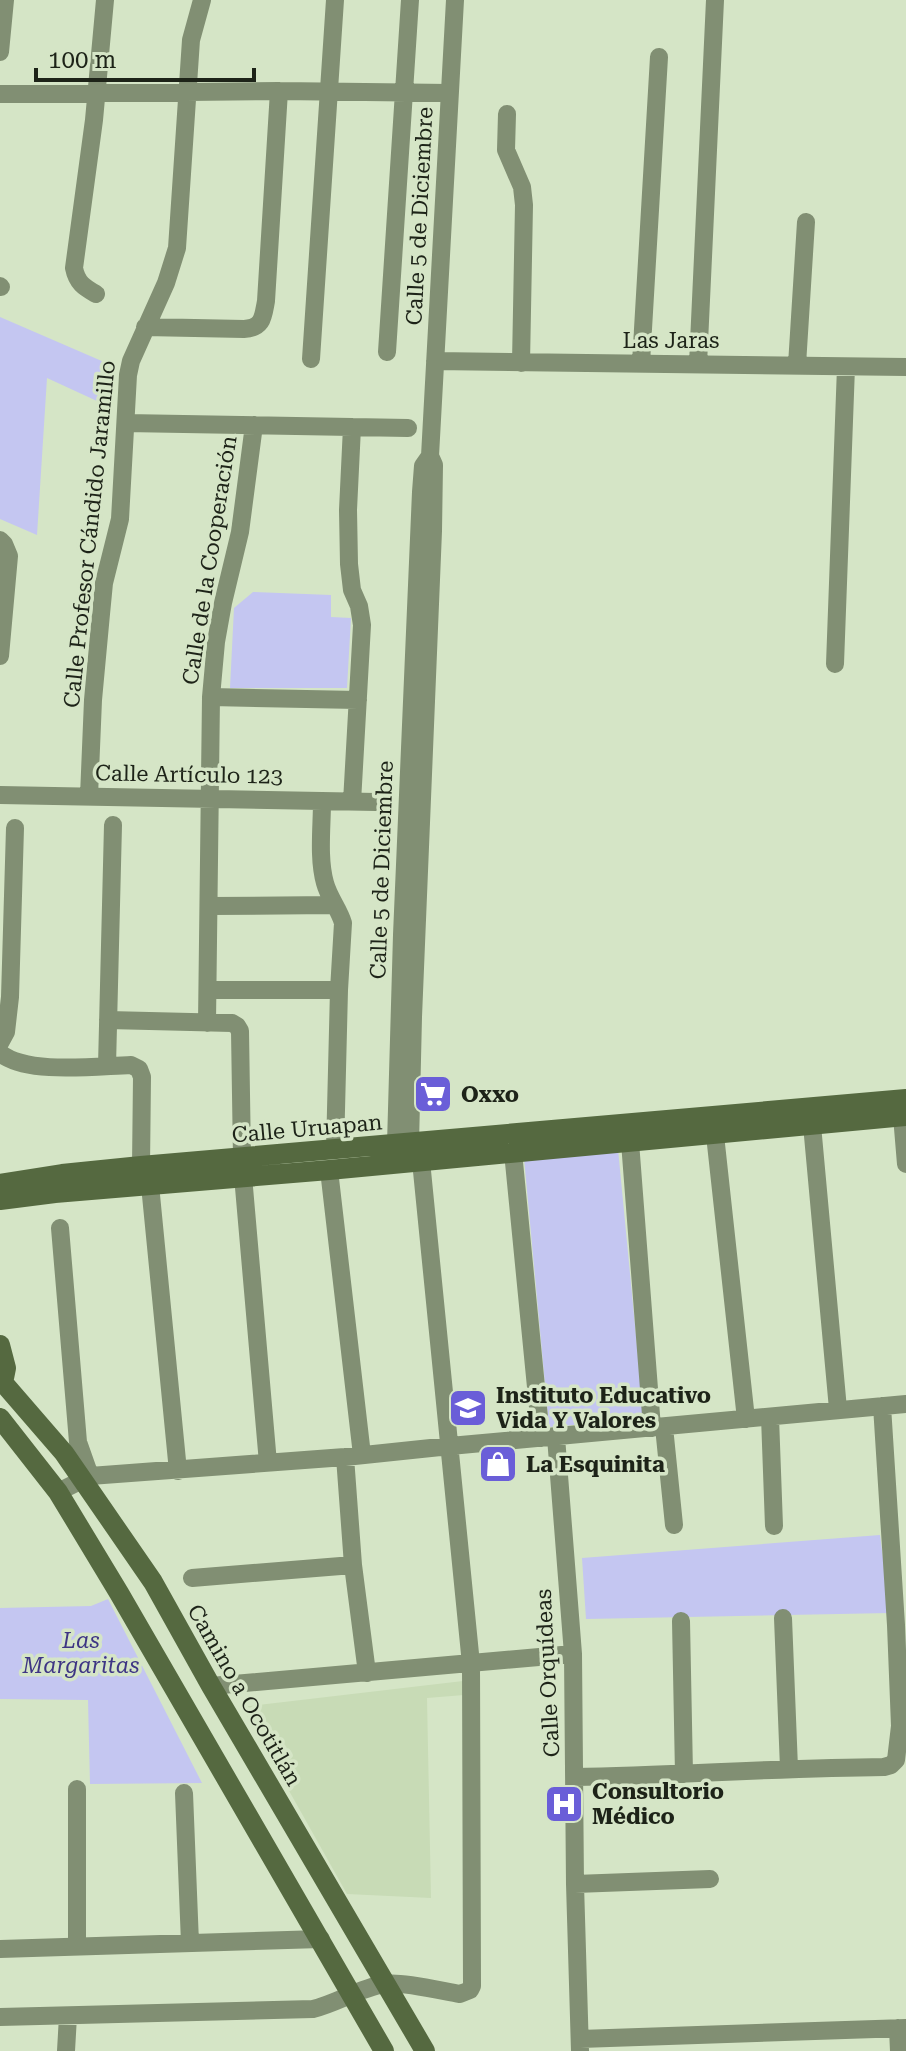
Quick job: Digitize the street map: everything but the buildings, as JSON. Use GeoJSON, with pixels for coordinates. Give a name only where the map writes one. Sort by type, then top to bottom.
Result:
{"type":"FeatureCollection","features":[{"type":"Feature","properties":{"kind":"main road","name":"Calle Uruapan"},"geometry":{"type":"LineString","coordinates":[[242,1167],[329,1170],[409,1150],[905,1110]]}},
{"type":"Feature","properties":{"kind":"main road","name":"Calle Uruapan"},"geometry":{"type":"LineString","coordinates":[[0,1200],[145,1176],[242,1167],[335,1150],[513,1152],[812,1125],[905,1110]]}},
{"type":"Feature","properties":{"kind":"main road","name":"Calle Uruapan"},"geometry":{"type":"LineString","coordinates":[[0,1184],[62,1174],[145,1176]]}},
{"type":"Feature","properties":{"kind":"main road"},"geometry":{"type":"LineString","coordinates":[[0,1345],[6,1368],[2,1381]]}},
{"type":"Feature","properties":{"kind":"main road","name":"Camino a Ocotitlán"},"geometry":{"type":"LineString","coordinates":[[2,1381],[86,1478],[153,1582],[425,2051]]}},
{"type":"Feature","properties":{"kind":"main road"},"geometry":{"type":"LineString","coordinates":[[0,1418],[58,1492],[384,2051]]}},
{"type":"Feature","properties":{"kind":"street"},"geometry":{"type":"LineString","coordinates":[[0,52],[5,0]]}},
{"type":"Feature","properties":{"kind":"street"},"geometry":{"type":"LineString","coordinates":[[96,294],[80,285],[74,268],[105,0]]}},
{"type":"Feature","properties":{"kind":"street","name":"Calle Profesor Cándido Jaramillo"},"geometry":{"type":"LineString","coordinates":[[89,796],[93,700],[104,583],[120,519],[128,375],[177,248],[191,40],[202,0]]}},
{"type":"Feature","properties":{"kind":"street"},"geometry":{"type":"LineString","coordinates":[[311,359],[335,0]]}},
{"type":"Feature","properties":{"kind":"street"},"geometry":{"type":"LineString","coordinates":[[387,352],[410,0]]}},
{"type":"Feature","properties":{"kind":"street"},"geometry":{"type":"LineString","coordinates":[[450,93],[455,0]]}},
{"type":"Feature","properties":{"kind":"street"},"geometry":{"type":"LineString","coordinates":[[698,364],[715,0]]}},
{"type":"Feature","properties":{"kind":"street"},"geometry":{"type":"LineString","coordinates":[[641,363],[659,57]]}},
{"type":"Feature","properties":{"kind":"street"},"geometry":{"type":"LineString","coordinates":[[145,327],[244,329],[258,325],[266,301],[279,91]]}},
{"type":"Feature","properties":{"kind":"street","name":"Calle 5 de Diciembre"},"geometry":{"type":"LineString","coordinates":[[0,94],[450,93],[430,456],[434,465],[433,531],[409,1150],[450,1446],[471,1664],[473,1982],[470,1990],[460,1994],[386,1984]]}},
{"type":"Feature","properties":{"kind":"street"},"geometry":{"type":"LineString","coordinates":[[507,114],[506,150],[522,187],[524,205],[521,363]]}},
{"type":"Feature","properties":{"kind":"street"},"geometry":{"type":"LineString","coordinates":[[797,365],[806,222]]}},
{"type":"Feature","properties":{"kind":"street","name":"Las Jaras"},"geometry":{"type":"LineString","coordinates":[[435,361],[906,367]]}},
{"type":"Feature","properties":{"kind":"street"},"geometry":{"type":"LineString","coordinates":[[835,664],[846,367]]}},
{"type":"Feature","properties":{"kind":"street"},"geometry":{"type":"LineString","coordinates":[[126,423],[408,428]]}},
{"type":"Feature","properties":{"kind":"street","name":"Calle de la Cooperación"},"geometry":{"type":"LineString","coordinates":[[207,1023],[211,697],[216,642],[240,532],[254,425]]}},
{"type":"Feature","properties":{"kind":"street"},"geometry":{"type":"LineString","coordinates":[[352,427],[349,564],[352,590],[362,625],[352,802]]}},
{"type":"Feature","properties":{"kind":"street"},"geometry":{"type":"LineString","coordinates":[[0,540],[9,556],[0,656]]}},
{"type":"Feature","properties":{"kind":"street"},"geometry":{"type":"LineString","coordinates":[[211,697],[358,700]]}},
{"type":"Feature","properties":{"kind":"street","name":"Calle Artículo 123"},"geometry":{"type":"LineString","coordinates":[[0,795],[376,802]]}},
{"type":"Feature","properties":{"kind":"street"},"geometry":{"type":"LineString","coordinates":[[322,801],[324,882],[343,923],[335,1150]]}},
{"type":"Feature","properties":{"kind":"street"},"geometry":{"type":"LineString","coordinates":[[107,1066],[113,825]]}},
{"type":"Feature","properties":{"kind":"street"},"geometry":{"type":"LineString","coordinates":[[0,1043],[6,1032],[10,997],[15,828]]}},
{"type":"Feature","properties":{"kind":"street"},"geometry":{"type":"LineString","coordinates":[[210,906],[333,905]]}},
{"type":"Feature","properties":{"kind":"street"},"geometry":{"type":"LineString","coordinates":[[208,990],[339,990]]}},
{"type":"Feature","properties":{"kind":"street"},"geometry":{"type":"LineString","coordinates":[[108,1020],[232,1023],[240,1031],[242,1167],[268,1463]]}},
{"type":"Feature","properties":{"kind":"street"},"geometry":{"type":"LineString","coordinates":[[0,1053],[8,1060],[38,1067],[131,1065],[142,1073],[145,1176],[178,1471]]}},
{"type":"Feature","properties":{"kind":"street"},"geometry":{"type":"LineString","coordinates":[[905,1110],[906,1164]]}},
{"type":"Feature","properties":{"kind":"street"},"geometry":{"type":"LineString","coordinates":[[812,1125],[838,1409]]}},
{"type":"Feature","properties":{"kind":"street"},"geometry":{"type":"LineString","coordinates":[[715,1135],[746,1419]]}},
{"type":"Feature","properties":{"kind":"street"},"geometry":{"type":"LineString","coordinates":[[630,1142],[658,1427],[674,1525]]}},
{"type":"Feature","properties":{"kind":"street","name":"Calle Orquídeas"},"geometry":{"type":"LineString","coordinates":[[513,1152],[573,1654],[580,2045]]}},
{"type":"Feature","properties":{"kind":"street"},"geometry":{"type":"LineString","coordinates":[[329,1170],[354,1456],[353,1565],[367,1673]]}},
{"type":"Feature","properties":{"kind":"street"},"geometry":{"type":"LineString","coordinates":[[60,1228],[78,1442],[86,1478]]}},
{"type":"Feature","properties":{"kind":"street"},"geometry":{"type":"LineString","coordinates":[[58,1492],[86,1478],[906,1404]]}},
{"type":"Feature","properties":{"kind":"street"},"geometry":{"type":"LineString","coordinates":[[575,1777],[891,1765],[897,1756],[903,1726],[901,1625],[897,1513],[882,1406]]}},
{"type":"Feature","properties":{"kind":"street"},"geometry":{"type":"LineString","coordinates":[[770,1417],[774,1526]]}},
{"type":"Feature","properties":{"kind":"street"},"geometry":{"type":"LineString","coordinates":[[192,1578],[353,1565]]}},
{"type":"Feature","properties":{"kind":"street"},"geometry":{"type":"LineString","coordinates":[[783,1618],[789,1768]]}},
{"type":"Feature","properties":{"kind":"street"},"geometry":{"type":"LineString","coordinates":[[681,1621],[684,1774]]}},
{"type":"Feature","properties":{"kind":"street"},"geometry":{"type":"LineString","coordinates":[[211,1686],[573,1654]]}},
{"type":"Feature","properties":{"kind":"street"},"geometry":{"type":"LineString","coordinates":[[77,1789],[77,1947]]}},
{"type":"Feature","properties":{"kind":"street"},"geometry":{"type":"LineString","coordinates":[[184,1793],[190,1943]]}},
{"type":"Feature","properties":{"kind":"street"},"geometry":{"type":"LineString","coordinates":[[575,1884],[710,1879]]}},
{"type":"Feature","properties":{"kind":"street"},"geometry":{"type":"LineString","coordinates":[[0,1949],[321,1939]]}},
{"type":"Feature","properties":{"kind":"street"},"geometry":{"type":"LineString","coordinates":[[0,2017],[313,2009],[386,1984]]}},
{"type":"Feature","properties":{"kind":"street"},"geometry":{"type":"LineString","coordinates":[[66,2051],[68,2016]]}},
{"type":"Feature","properties":{"kind":"street"},"geometry":{"type":"LineString","coordinates":[[580,2045],[689,2043],[793,2032],[902,2028],[899,2051]]}},
{"type":"Feature","properties":{"kind":"street"},"geometry":{"type":"LineString","coordinates":[[793,2032],[794,2051]]}},
{"type":"Feature","properties":{"kind":"shaded area"},"geometry":{"type":"Polygon","coordinates":[[[463,1681],[464,1695],[427,1698],[431,1898],[347,1894],[242,1707],[463,1681]]]}},
{"type":"Feature","properties":{"kind":"green space"},"geometry":{"type":"Polygon","coordinates":[[[0,317],[111,365],[110,407],[47,378],[37,535],[0,519],[0,317]]]}},
{"type":"Feature","properties":{"kind":"green space"},"geometry":{"type":"Polygon","coordinates":[[[253,592],[331,595],[331,617],[351,618],[347,688],[230,688],[234,608],[253,592]]]}},
{"type":"Feature","properties":{"kind":"green space"},"geometry":{"type":"Polygon","coordinates":[[[618,1149],[644,1419],[549,1427],[524,1158],[618,1149]]]}},
{"type":"Feature","properties":{"kind":"green space"},"geometry":{"type":"Polygon","coordinates":[[[880,1535],[890,1613],[586,1619],[582,1558],[880,1535]]]}},
{"type":"Feature","properties":{"kind":"green space","name":"Las Margaritas"},"geometry":{"type":"Polygon","coordinates":[[[108,1599],[202,1783],[90,1784],[88,1700],[0,1699],[0,1608],[91,1606],[108,1599]]]}},
{"type":"Feature","properties":{"kind":"place","name":"Oxxo"},"geometry":{"type":"Point","coordinates":[433,1094]}},
{"type":"Feature","properties":{"kind":"place","name":"Instituto Educativo Vida Y Valores"},"geometry":{"type":"Point","coordinates":[468,1408]}},
{"type":"Feature","properties":{"kind":"place","name":"La Esquinita"},"geometry":{"type":"Point","coordinates":[498,1464]}},
{"type":"Feature","properties":{"kind":"place","name":"Consultorio Médico"},"geometry":{"type":"Point","coordinates":[564,1804]}}]}
